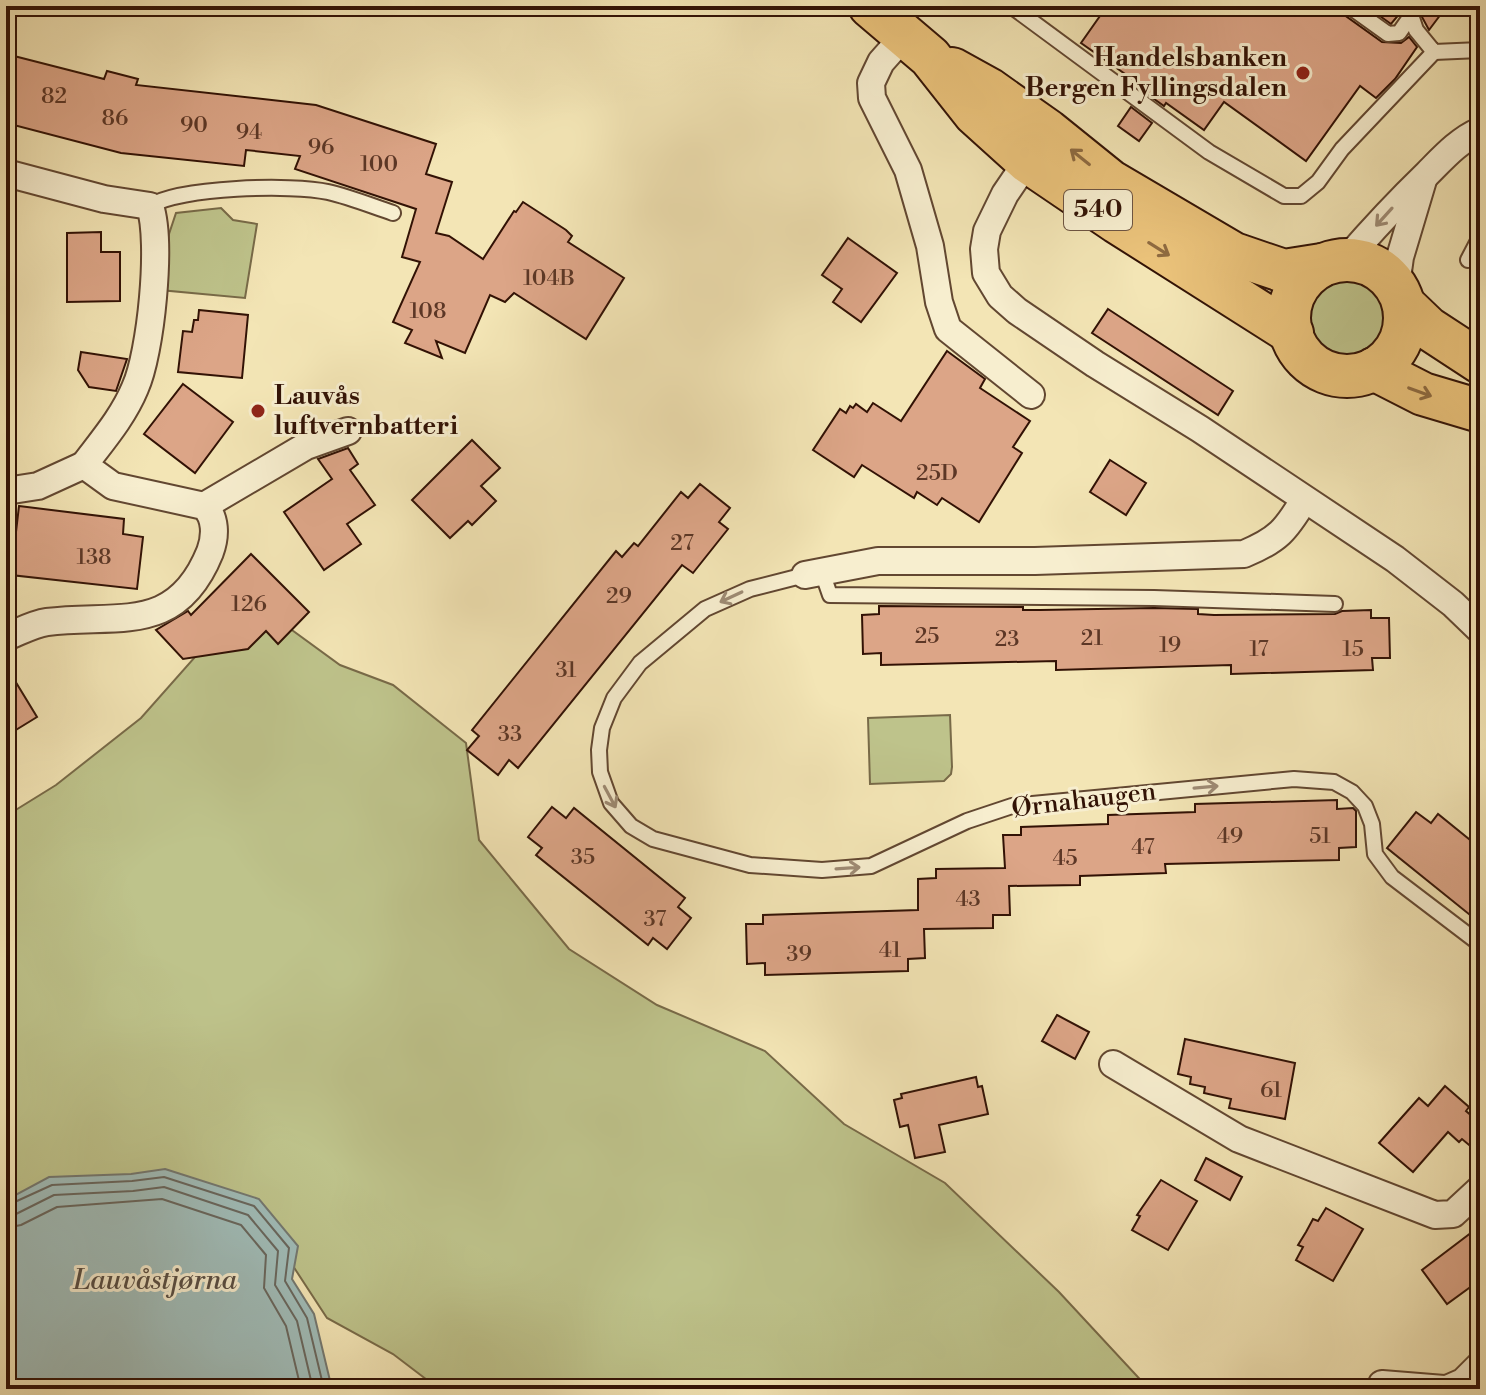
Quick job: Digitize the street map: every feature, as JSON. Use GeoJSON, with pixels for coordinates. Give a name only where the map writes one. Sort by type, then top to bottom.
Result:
{"type":"FeatureCollection","features":[{"type":"Feature","properties":{"kind":"main road","name":"540"},"geometry":{"type":"LineString","coordinates":[[870,6],[917,46],[975,114],[1110,181],[1234,254],[1284,271],[1334,262],[1360,261],[1374,266],[1428,328],[1480,362]]}},
{"type":"Feature","properties":{"kind":"main road","name":"540"},"geometry":{"type":"LineString","coordinates":[[1038,146],[1117,222],[1292,333],[1297,347],[1317,367],[1345,376],[1374,369]]}},
{"type":"Feature","properties":{"kind":"main road"},"geometry":{"type":"LineString","coordinates":[[1292,333],[1290,318],[1295,293],[1311,272],[1334,262]]}},
{"type":"Feature","properties":{"kind":"main road"},"geometry":{"type":"LineString","coordinates":[[1400,296],[1405,318],[1399,342],[1393,353],[1374,369],[1423,394],[1480,411]]}},
{"type":"Feature","properties":{"kind":"street"},"geometry":{"type":"LineString","coordinates":[[917,46],[881,62],[871,83],[872,98],[908,170],[930,246],[939,302],[948,329],[1031,395]]}},
{"type":"Feature","properties":{"kind":"street"},"geometry":{"type":"LineString","coordinates":[[1334,262],[1461,142],[1480,131]]}},
{"type":"Feature","properties":{"kind":"street"},"geometry":{"type":"LineString","coordinates":[[1038,146],[1005,194],[987,231],[984,249],[986,273],[1000,296],[1043,329],[1395,559],[1453,604],[1480,630]]}},
{"type":"Feature","properties":{"kind":"street"},"geometry":{"type":"LineString","coordinates":[[6,173],[104,199],[150,206],[155,260],[149,330],[142,366],[136,387],[118,420],[84,465],[38,486],[6,491]]}},
{"type":"Feature","properties":{"kind":"street"},"geometry":{"type":"LineString","coordinates":[[1400,296],[1400,257],[1424,176]]}},
{"type":"Feature","properties":{"kind":"street"},"geometry":{"type":"LineString","coordinates":[[204,506],[306,446],[348,431]]}},
{"type":"Feature","properties":{"kind":"street"},"geometry":{"type":"LineString","coordinates":[[6,637],[44,622],[116,620],[162,611],[200,573],[211,548],[212,513],[204,506],[113,486],[84,465]]}},
{"type":"Feature","properties":{"kind":"street","name":"Ørnahaugen"},"geometry":{"type":"LineString","coordinates":[[813,573],[878,561],[1035,561],[1244,554],[1269,544],[1286,530],[1304,500]]}},
{"type":"Feature","properties":{"kind":"street"},"geometry":{"type":"LineString","coordinates":[[1113,1064],[1239,1139],[1435,1215],[1453,1214],[1480,1189]]}},
{"type":"Feature","properties":{"kind":"street"},"geometry":{"type":"LineString","coordinates":[[1382,1384],[1445,1389],[1463,1382],[1480,1365]]}},
{"type":"Feature","properties":{"kind":"lane"},"geometry":{"type":"LineString","coordinates":[[1011,6],[1209,152],[1284,196],[1301,196],[1318,182],[1342,149],[1434,52],[1480,50]]}},
{"type":"Feature","properties":{"kind":"lane"},"geometry":{"type":"LineString","coordinates":[[1349,6],[1388,34],[1399,33],[1414,10]]}},
{"type":"Feature","properties":{"kind":"lane"},"geometry":{"type":"LineString","coordinates":[[1414,10],[1416,30],[1434,52]]}},
{"type":"Feature","properties":{"kind":"lane"},"geometry":{"type":"LineString","coordinates":[[150,206],[160,199],[193,193],[285,188],[327,191],[393,213]]}},
{"type":"Feature","properties":{"kind":"lane"},"geometry":{"type":"LineString","coordinates":[[1468,260],[1480,237]]}},
{"type":"Feature","properties":{"kind":"lane"},"geometry":{"type":"LineString","coordinates":[[813,573],[830,595],[1138,598],[1335,604]]}},
{"type":"Feature","properties":{"kind":"lane","name":"Ørnahaugen"},"geometry":{"type":"LineString","coordinates":[[813,573],[750,589],[705,609],[640,663],[614,698],[602,728],[600,772],[611,803],[631,826],[653,839],[750,865],[822,870],[871,866],[967,821],[1012,806],[1294,779],[1334,782],[1352,792],[1365,806],[1372,824],[1375,854],[1392,877],[1480,944]]}},
{"type":"Feature","properties":{"kind":"green space"},"geometry":{"type":"Polygon","coordinates":[[[221,208],[233,220],[257,224],[245,298],[160,290],[169,234],[176,213],[221,208]]]}},
{"type":"Feature","properties":{"kind":"green space"},"geometry":{"type":"Polygon","coordinates":[[[1347,276],[1363,279],[1376,288],[1385,301],[1388,317],[1385,333],[1376,346],[1363,355],[1347,358],[1331,355],[1318,346],[1309,333],[1306,317],[1309,301],[1318,288],[1331,279],[1347,276]]]}},
{"type":"Feature","properties":{"kind":"green space"},"geometry":{"type":"Polygon","coordinates":[[[259,606],[340,665],[393,685],[466,743],[479,840],[569,949],[657,1005],[765,1051],[844,1124],[945,1183],[1059,1292],[1149,1389],[439,1389],[393,1354],[327,1318],[259,1214],[6,1224],[6,816],[56,785],[141,718],[233,614],[259,606]]]}},
{"type":"Feature","properties":{"kind":"green space"},"geometry":{"type":"Polygon","coordinates":[[[950,715],[952,767],[951,774],[944,781],[870,784],[868,718],[950,715]]]}},
{"type":"Feature","properties":{"kind":"water","name":"Lauvåstjørna"},"geometry":{"type":"Polygon","coordinates":[[[165,1169],[259,1199],[298,1246],[292,1279],[314,1314],[332,1389],[6,1389],[6,1200],[49,1177],[131,1174],[165,1169]]]}},
{"type":"Feature","properties":{"kind":"building"},"geometry":{"type":"Polygon","coordinates":[[[1107,6],[1339,6],[1343,14],[1382,42],[1401,43],[1409,37],[1417,47],[1395,79],[1376,98],[1360,86],[1306,161],[1224,102],[1204,130],[1166,103],[1164,106],[1143,91],[1145,88],[1081,43],[1107,6]]]}},
{"type":"Feature","properties":{"kind":"building"},"geometry":{"type":"Polygon","coordinates":[[[1366,6],[1406,6],[1391,24],[1366,6]]]}},
{"type":"Feature","properties":{"kind":"building"},"geometry":{"type":"Polygon","coordinates":[[[1428,6],[1447,6],[1429,30],[1422,17],[1428,6]]]}},
{"type":"Feature","properties":{"kind":"building"},"geometry":{"type":"Polygon","coordinates":[[[14,56],[104,79],[107,71],[138,79],[136,85],[316,105],[436,144],[426,174],[452,182],[436,233],[449,236],[483,259],[523,202],[566,230],[572,236],[568,242],[624,278],[586,339],[514,293],[505,302],[490,295],[465,353],[436,341],[442,358],[405,343],[412,330],[393,322],[420,262],[402,257],[416,209],[295,169],[300,156],[246,150],[244,166],[121,153],[6,123],[6,86],[14,56]]]}},
{"type":"Feature","properties":{"kind":"building"},"geometry":{"type":"Polygon","coordinates":[[[1131,107],[1152,123],[1139,141],[1118,126],[1131,107]]]}},
{"type":"Feature","properties":{"kind":"building"},"geometry":{"type":"Polygon","coordinates":[[[101,232],[101,252],[120,252],[120,301],[67,302],[67,233],[101,232]]]}},
{"type":"Feature","properties":{"kind":"building"},"geometry":{"type":"Polygon","coordinates":[[[848,238],[897,273],[861,322],[833,302],[842,289],[822,275],[848,238]]]}},
{"type":"Feature","properties":{"kind":"building"},"geometry":{"type":"Polygon","coordinates":[[[1108,309],[1233,391],[1218,415],[1092,333],[1108,309]]]}},
{"type":"Feature","properties":{"kind":"building"},"geometry":{"type":"Polygon","coordinates":[[[199,310],[248,315],[242,378],[178,372],[183,331],[192,332],[199,310]]]}},
{"type":"Feature","properties":{"kind":"building"},"geometry":{"type":"Polygon","coordinates":[[[947,351],[985,379],[980,388],[1030,421],[1013,447],[1022,453],[979,522],[942,498],[937,505],[917,492],[914,498],[862,465],[854,477],[813,450],[840,409],[846,413],[850,406],[853,408],[856,404],[867,412],[873,403],[901,421],[947,351]]]}},
{"type":"Feature","properties":{"kind":"building"},"geometry":{"type":"Polygon","coordinates":[[[81,352],[127,359],[116,391],[89,387],[78,370],[81,352]]]}},
{"type":"Feature","properties":{"kind":"building"},"geometry":{"type":"Polygon","coordinates":[[[183,384],[233,422],[195,473],[144,434],[183,384]]]}},
{"type":"Feature","properties":{"kind":"building"},"geometry":{"type":"Polygon","coordinates":[[[472,440],[500,468],[481,486],[496,501],[472,525],[468,521],[450,538],[412,500],[472,440]]]}},
{"type":"Feature","properties":{"kind":"building"},"geometry":{"type":"Polygon","coordinates":[[[348,448],[358,464],[350,470],[375,505],[347,524],[361,544],[324,570],[284,512],[332,479],[318,459],[348,448]]]}},
{"type":"Feature","properties":{"kind":"building"},"geometry":{"type":"Polygon","coordinates":[[[1110,460],[1146,483],[1126,515],[1090,492],[1110,460]]]}},
{"type":"Feature","properties":{"kind":"building"},"geometry":{"type":"Polygon","coordinates":[[[700,484],[730,508],[719,522],[728,529],[693,573],[682,565],[518,768],[509,760],[498,775],[467,750],[479,736],[472,730],[616,551],[622,557],[634,543],[638,546],[681,492],[688,498],[700,484]]]}},
{"type":"Feature","properties":{"kind":"building"},"geometry":{"type":"Polygon","coordinates":[[[19,506],[124,519],[123,534],[143,537],[137,589],[11,575],[19,506]]]}},
{"type":"Feature","properties":{"kind":"building"},"geometry":{"type":"Polygon","coordinates":[[[251,554],[309,612],[278,644],[266,631],[248,649],[183,659],[156,630],[188,611],[191,615],[251,554]]]}},
{"type":"Feature","properties":{"kind":"building"},"geometry":{"type":"Polygon","coordinates":[[[879,606],[1023,607],[1023,610],[1198,609],[1198,614],[1214,615],[1335,614],[1371,610],[1371,618],[1389,618],[1390,658],[1372,658],[1373,670],[1231,674],[1231,665],[1056,670],[1056,661],[881,665],[881,653],[863,654],[862,615],[879,614],[879,606]]]}},
{"type":"Feature","properties":{"kind":"building"},"geometry":{"type":"Polygon","coordinates":[[[6,666],[37,717],[6,736],[6,666]]]}},
{"type":"Feature","properties":{"kind":"building"},"geometry":{"type":"Polygon","coordinates":[[[1337,800],[1337,809],[1353,808],[1356,811],[1356,847],[1339,848],[1339,860],[1165,864],[1166,873],[1080,876],[1080,885],[1009,886],[1010,915],[993,915],[993,928],[924,929],[925,958],[908,959],[908,971],[765,975],[765,963],[747,964],[746,924],[763,924],[763,915],[918,910],[918,879],[936,878],[936,869],[1005,868],[1003,835],[1021,835],[1021,827],[1108,824],[1108,815],[1195,812],[1195,804],[1337,800]]]}},
{"type":"Feature","properties":{"kind":"building"},"geometry":{"type":"Polygon","coordinates":[[[552,807],[566,818],[574,808],[685,898],[678,907],[691,918],[667,949],[653,938],[648,945],[536,855],[542,848],[528,837],[552,807]]]}},
{"type":"Feature","properties":{"kind":"building"},"geometry":{"type":"Polygon","coordinates":[[[1416,812],[1431,823],[1438,814],[1480,848],[1480,923],[1387,848],[1416,812]]]}},
{"type":"Feature","properties":{"kind":"building"},"geometry":{"type":"Polygon","coordinates":[[[1057,1015],[1089,1032],[1075,1059],[1042,1041],[1057,1015]]]}},
{"type":"Feature","properties":{"kind":"building"},"geometry":{"type":"Polygon","coordinates":[[[1185,1039],[1295,1063],[1285,1119],[1229,1108],[1231,1099],[1204,1093],[1205,1087],[1190,1084],[1191,1077],[1178,1074],[1185,1039]]]}},
{"type":"Feature","properties":{"kind":"building"},"geometry":{"type":"Polygon","coordinates":[[[976,1077],[978,1087],[982,1086],[988,1114],[939,1125],[945,1152],[915,1158],[908,1125],[900,1127],[894,1100],[902,1098],[901,1094],[976,1077]]]}},
{"type":"Feature","properties":{"kind":"building"},"geometry":{"type":"Polygon","coordinates":[[[1445,1086],[1469,1107],[1466,1111],[1480,1123],[1480,1154],[1448,1132],[1413,1172],[1379,1143],[1419,1098],[1428,1106],[1445,1086]]]}},
{"type":"Feature","properties":{"kind":"building"},"geometry":{"type":"Polygon","coordinates":[[[1206,1158],[1242,1177],[1230,1200],[1195,1180],[1206,1158]]]}},
{"type":"Feature","properties":{"kind":"building"},"geometry":{"type":"Polygon","coordinates":[[[1161,1180],[1197,1201],[1168,1250],[1132,1230],[1140,1216],[1137,1215],[1161,1180]]]}},
{"type":"Feature","properties":{"kind":"building"},"geometry":{"type":"Polygon","coordinates":[[[1326,1208],[1363,1229],[1333,1281],[1296,1260],[1303,1247],[1298,1245],[1313,1219],[1318,1221],[1326,1208]]]}},
{"type":"Feature","properties":{"kind":"building"},"geometry":{"type":"Polygon","coordinates":[[[1480,1226],[1480,1280],[1447,1304],[1422,1270],[1480,1226]]]}},
{"type":"Feature","properties":{"kind":"place","name":"Handelsbanken Bergen Fyllingsdalen"},"geometry":{"type":"Point","coordinates":[1303,73]}},
{"type":"Feature","properties":{"kind":"place","name":"Lauvås luftvernbatteri"},"geometry":{"type":"Point","coordinates":[258,411]}}]}
